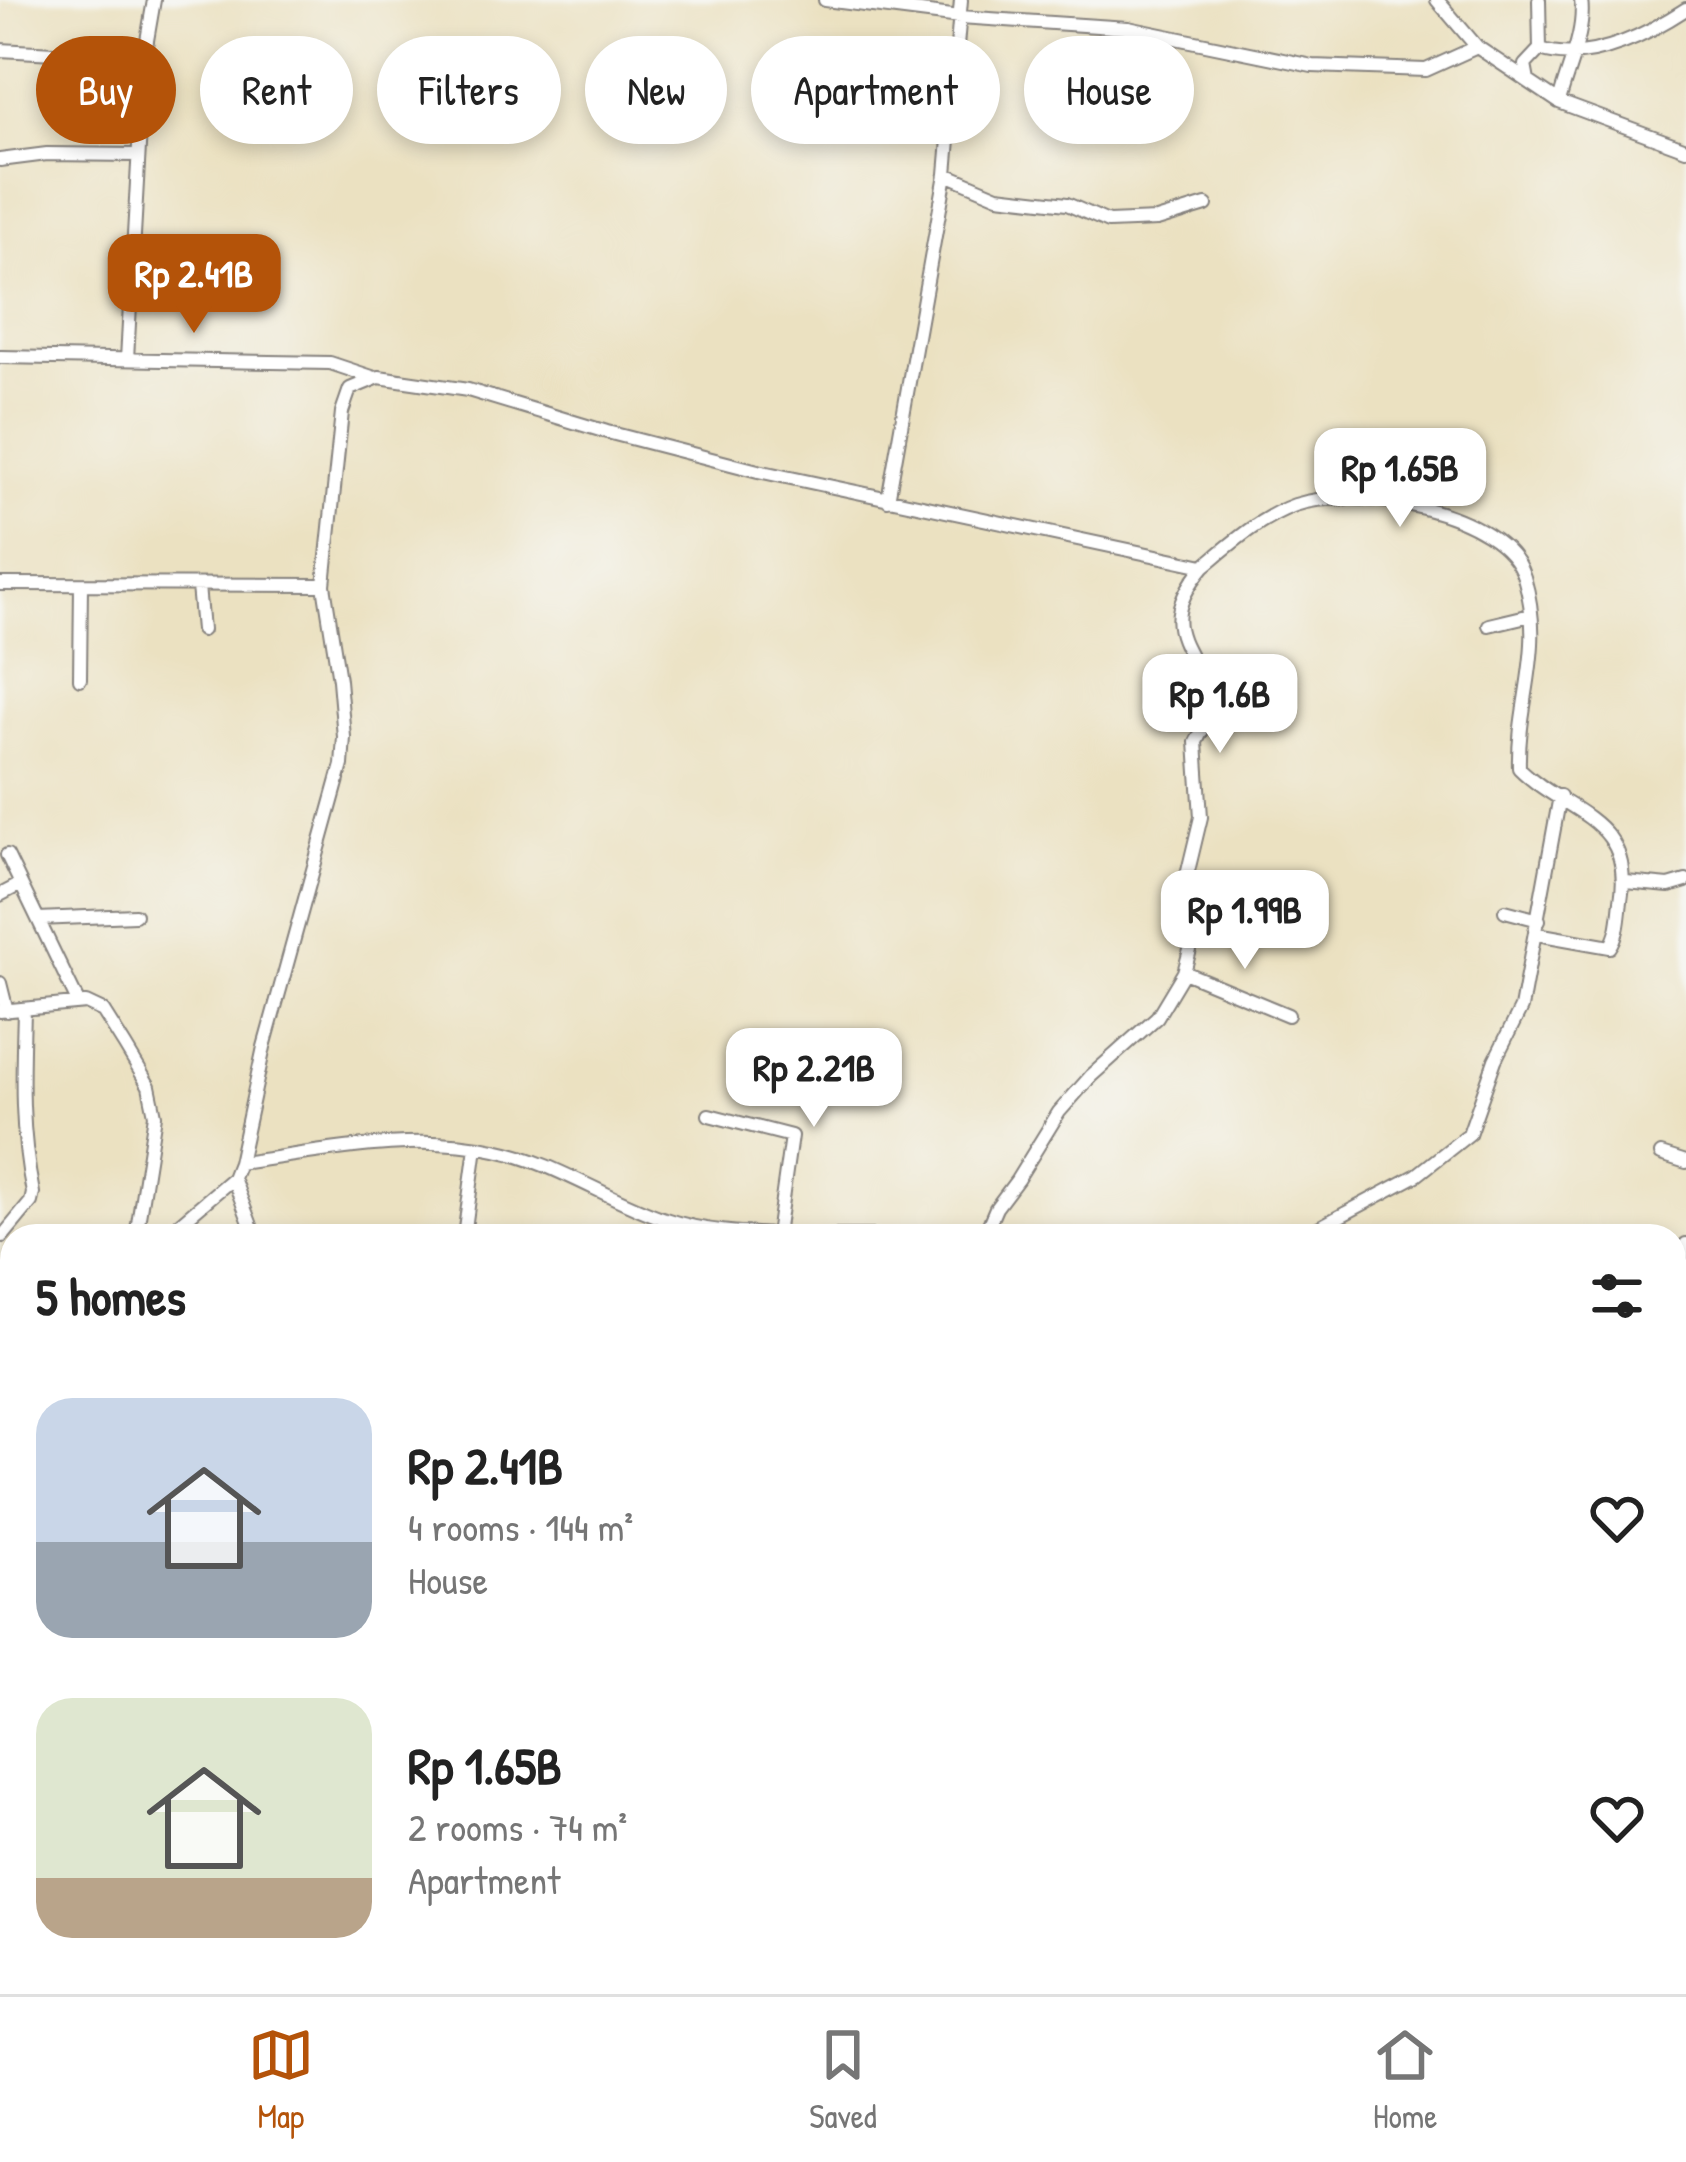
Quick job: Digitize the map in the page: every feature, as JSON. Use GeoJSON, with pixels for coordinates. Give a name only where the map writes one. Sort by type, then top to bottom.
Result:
{"type":"FeatureCollection","features":[{"type":"Feature","properties":{"kind":"street"},"geometry":{"type":"LineString","coordinates":[[148,36],[154,0]]}},
{"type":"Feature","properties":{"kind":"street"},"geometry":{"type":"LineString","coordinates":[[825,0],[960,17],[1128,28],[1312,66],[1426,70],[1477,47]]}},
{"type":"Feature","properties":{"kind":"street"},"geometry":{"type":"LineString","coordinates":[[888,500],[946,174],[961,0]]}},
{"type":"Feature","properties":{"kind":"street"},"geometry":{"type":"LineString","coordinates":[[1437,0],[1452,7],[1477,47],[1559,102],[1686,149]]}},
{"type":"Feature","properties":{"kind":"street"},"geometry":{"type":"LineString","coordinates":[[1528,81],[1525,65],[1540,49],[1539,0]]}},
{"type":"Feature","properties":{"kind":"street"},"geometry":{"type":"LineString","coordinates":[[1559,102],[1570,54],[1583,28],[1581,0]]}},
{"type":"Feature","properties":{"kind":"street"},"geometry":{"type":"LineString","coordinates":[[1540,49],[1570,54],[1632,40],[1686,8]]}},
{"type":"Feature","properties":{"kind":"street"},"geometry":{"type":"LineString","coordinates":[[0,50],[36,52]]}},
{"type":"Feature","properties":{"kind":"street"},"geometry":{"type":"LineString","coordinates":[[127,359],[137,144]]}},
{"type":"Feature","properties":{"kind":"street"},"geometry":{"type":"LineString","coordinates":[[0,160],[47,154],[136,155]]}},
{"type":"Feature","properties":{"kind":"street"},"geometry":{"type":"LineString","coordinates":[[946,174],[998,196],[1067,204],[1108,222],[1157,220],[1206,205]]}},
{"type":"Feature","properties":{"kind":"street"},"geometry":{"type":"LineString","coordinates":[[0,357],[344,366],[375,377],[468,390],[608,432],[888,500],[1204,566]]}},
{"type":"Feature","properties":{"kind":"street"},"geometry":{"type":"LineString","coordinates":[[179,1224],[233,1178],[239,1163],[264,1047],[342,765],[339,680],[324,585],[342,412],[350,389],[344,366]]}},
{"type":"Feature","properties":{"kind":"street"},"geometry":{"type":"LineString","coordinates":[[350,389],[375,377]]}},
{"type":"Feature","properties":{"kind":"street"},"geometry":{"type":"LineString","coordinates":[[989,1224],[1059,1112],[1090,1076],[1157,1017],[1184,972],[1190,950],[1183,892],[1201,817],[1196,742],[1214,710],[1179,631],[1178,612],[1185,590],[1204,566],[1243,535],[1292,506],[1330,499],[1461,518],[1494,536],[1517,561],[1532,615],[1534,662],[1518,764],[1523,773],[1561,796],[1612,840],[1626,882],[1610,947],[1538,927],[1505,911]]}},
{"type":"Feature","properties":{"kind":"street"},"geometry":{"type":"LineString","coordinates":[[0,584],[324,585]]}},
{"type":"Feature","properties":{"kind":"street"},"geometry":{"type":"LineString","coordinates":[[80,679],[81,585]]}},
{"type":"Feature","properties":{"kind":"street"},"geometry":{"type":"LineString","coordinates":[[198,586],[202,629]]}},
{"type":"Feature","properties":{"kind":"street"},"geometry":{"type":"LineString","coordinates":[[1489,626],[1532,615]]}},
{"type":"Feature","properties":{"kind":"street"},"geometry":{"type":"LineString","coordinates":[[1325,1224],[1417,1174],[1469,1134],[1521,1008],[1561,796]]}},
{"type":"Feature","properties":{"kind":"street"},"geometry":{"type":"LineString","coordinates":[[7,854],[78,1002]]}},
{"type":"Feature","properties":{"kind":"street"},"geometry":{"type":"LineString","coordinates":[[1626,882],[1670,886],[1686,881]]}},
{"type":"Feature","properties":{"kind":"street"},"geometry":{"type":"LineString","coordinates":[[0,895],[21,884]]}},
{"type":"Feature","properties":{"kind":"street"},"geometry":{"type":"LineString","coordinates":[[38,919],[135,915]]}},
{"type":"Feature","properties":{"kind":"street"},"geometry":{"type":"LineString","coordinates":[[1184,972],[1288,1015]]}},
{"type":"Feature","properties":{"kind":"street"},"geometry":{"type":"LineString","coordinates":[[0,983],[4,1011],[78,1002],[103,1011],[154,1100],[139,1224]]}},
{"type":"Feature","properties":{"kind":"street"},"geometry":{"type":"LineString","coordinates":[[15,1224],[33,1193],[20,1103],[24,1010]]}},
{"type":"Feature","properties":{"kind":"street"},"geometry":{"type":"LineString","coordinates":[[710,1114],[790,1136],[778,1224]]}},
{"type":"Feature","properties":{"kind":"street"},"geometry":{"type":"LineString","coordinates":[[239,1163],[376,1145],[476,1147],[512,1154],[666,1220],[688,1224]]}},
{"type":"Feature","properties":{"kind":"street"},"geometry":{"type":"LineString","coordinates":[[466,1224],[476,1147]]}},
{"type":"Feature","properties":{"kind":"street"},"geometry":{"type":"LineString","coordinates":[[1661,1154],[1686,1162]]}},
{"type":"Feature","properties":{"kind":"street"},"geometry":{"type":"LineString","coordinates":[[233,1178],[250,1224]]}}]}
